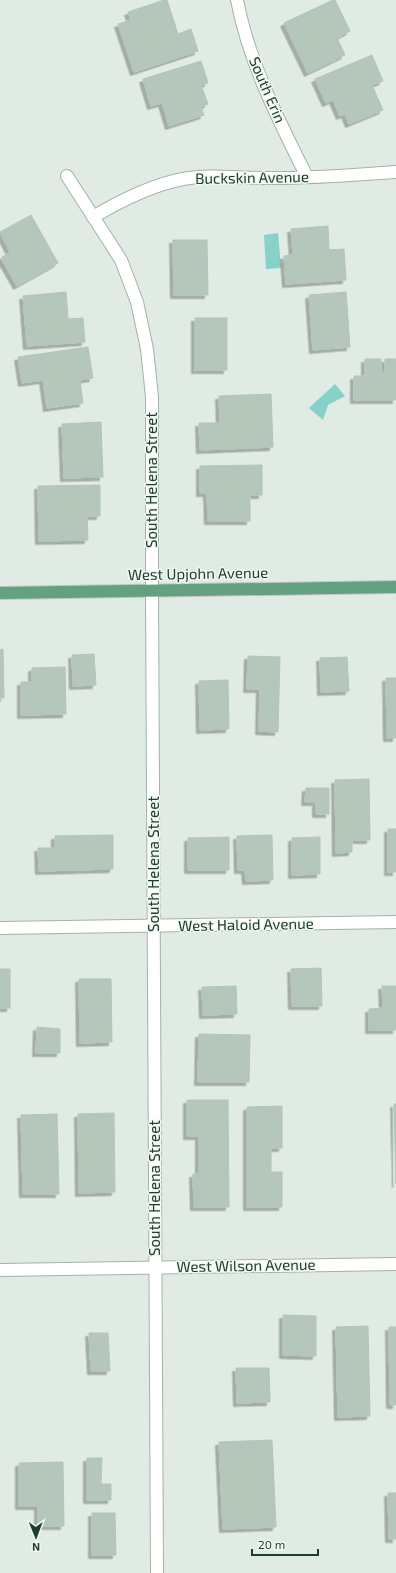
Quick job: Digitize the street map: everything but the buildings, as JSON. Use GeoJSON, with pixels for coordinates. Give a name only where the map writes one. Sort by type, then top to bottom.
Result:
{"type":"FeatureCollection","features":[{"type":"Feature","properties":{"kind":"main road","name":"West Upjohn Avenue"},"geometry":{"type":"LineString","coordinates":[[0,592],[396,587]]}},
{"type":"Feature","properties":{"kind":"street","name":"South Erin"},"geometry":{"type":"LineString","coordinates":[[237,0],[252,54],[277,116],[307,177]]}},
{"type":"Feature","properties":{"kind":"street","name":"Buckskin Avenue"},"geometry":{"type":"LineString","coordinates":[[93,217],[117,203],[146,190],[182,179],[214,176],[262,178],[307,177],[396,172]]}},
{"type":"Feature","properties":{"kind":"street","name":"South Helena Street"},"geometry":{"type":"LineString","coordinates":[[67,176],[121,260],[138,302],[147,349],[152,397],[157,1573]]}},
{"type":"Feature","properties":{"kind":"street","name":"West Haloid Avenue"},"geometry":{"type":"LineString","coordinates":[[0,928],[396,922]]}},
{"type":"Feature","properties":{"kind":"street","name":"West Wilson Avenue"},"geometry":{"type":"LineString","coordinates":[[0,1270],[396,1264]]}},
{"type":"Feature","properties":{"kind":"water"},"geometry":{"type":"Polygon","coordinates":[[[278,233],[281,268],[266,269],[264,235],[278,233]]]}},
{"type":"Feature","properties":{"kind":"water"},"geometry":{"type":"Polygon","coordinates":[[[335,384],[345,396],[328,405],[323,420],[309,408],[335,384]]]}}]}
